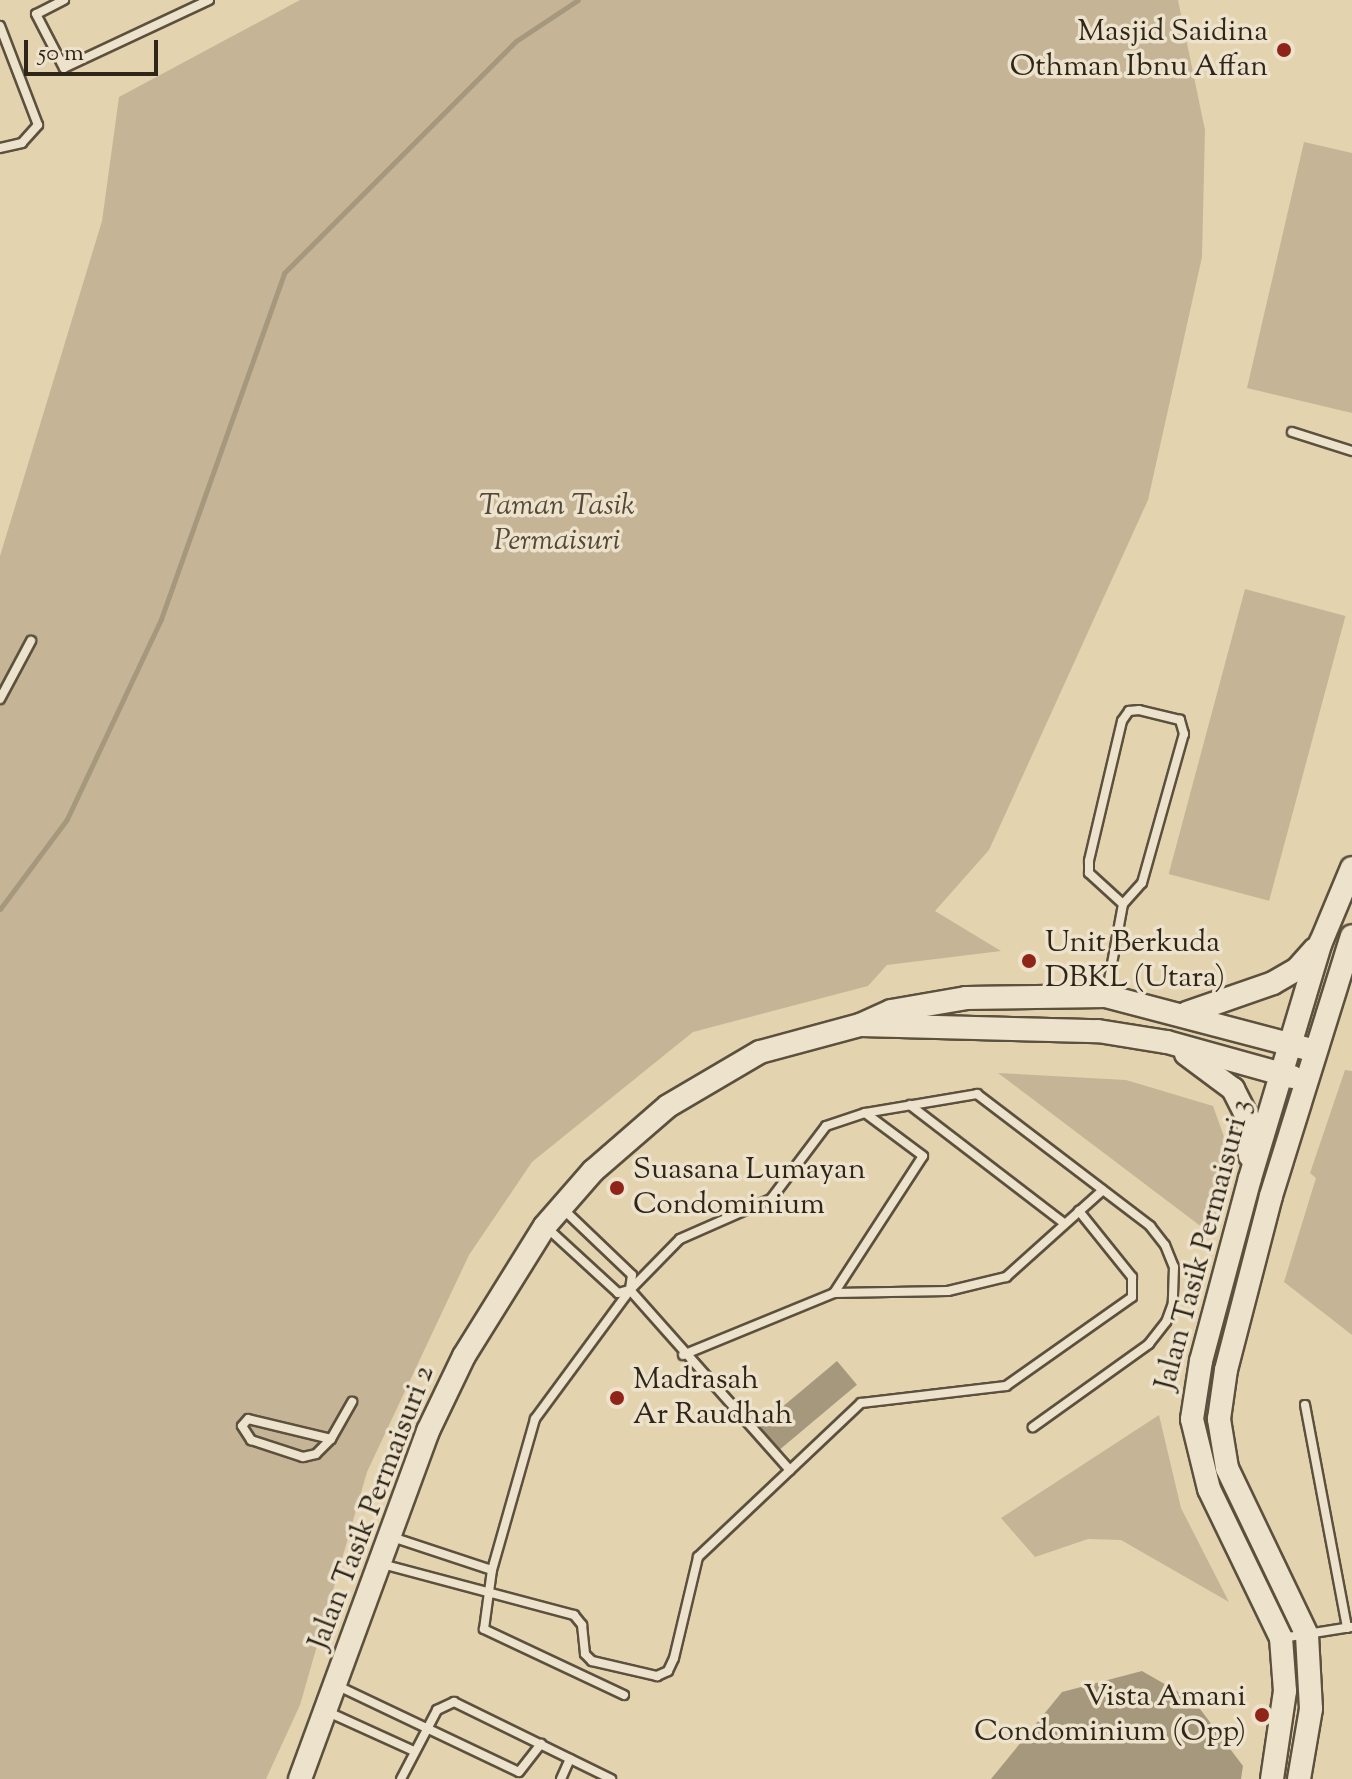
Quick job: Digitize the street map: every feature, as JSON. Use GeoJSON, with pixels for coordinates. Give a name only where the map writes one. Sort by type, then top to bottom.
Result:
{"type":"FeatureCollection","features":[{"type":"Feature","properties":{"kind":"street"},"geometry":{"type":"LineString","coordinates":[[1186,1013],[1273,983],[1297,969],[1321,942],[1352,868]]}},
{"type":"Feature","properties":{"kind":"street","name":"Jalan Tasik Permaisuri 3"},"geometry":{"type":"LineString","coordinates":[[1299,1779],[1311,1709],[1307,1635],[1227,1468],[1219,1419],[1226,1370],[1305,1081],[1352,936]]}},
{"type":"Feature","properties":{"kind":"street","name":"Jalan Tasik Permaisuri 3"},"geometry":{"type":"LineString","coordinates":[[1272,1779],[1285,1691],[1281,1638],[1209,1489],[1192,1419],[1201,1361],[1250,1178],[1321,942]]}},
{"type":"Feature","properties":{"kind":"street","name":"Jalan Tasik Permaisuri 2"},"geometry":{"type":"LineString","coordinates":[[300,1779],[338,1686],[428,1431],[464,1356],[545,1226],[561,1206],[668,1106],[726,1068],[800,1038],[860,1025],[891,1011],[966,998],[1106,996],[1186,1013],[1315,1051]]}},
{"type":"Feature","properties":{"kind":"street","name":"Jalan Tasik Permaisuri 2"},"geometry":{"type":"LineString","coordinates":[[860,1025],[1098,1031],[1167,1042],[1305,1081]]}},
{"type":"Feature","properties":{"kind":"street"},"geometry":{"type":"LineString","coordinates":[[1167,1042],[1208,1068],[1242,1103],[1248,1118],[1250,1178]]}},
{"type":"Feature","properties":{"kind":"lane"},"geometry":{"type":"LineString","coordinates":[[64,0],[36,14],[64,68],[209,0]]}},
{"type":"Feature","properties":{"kind":"lane"},"geometry":{"type":"LineString","coordinates":[[0,26],[38,125],[22,143],[0,148]]}},
{"type":"Feature","properties":{"kind":"lane"},"geometry":{"type":"LineString","coordinates":[[1292,432],[1352,451]]}},
{"type":"Feature","properties":{"kind":"lane"},"geometry":{"type":"LineString","coordinates":[[0,699],[31,641]]}},
{"type":"Feature","properties":{"kind":"lane"},"geometry":{"type":"LineString","coordinates":[[1106,996],[1123,904],[1142,883],[1184,734],[1180,720],[1139,710],[1129,711],[1122,721],[1089,861],[1089,873],[1123,904]]}},
{"type":"Feature","properties":{"kind":"lane"},"geometry":{"type":"LineString","coordinates":[[624,1695],[491,1635],[483,1622],[492,1570],[535,1419],[630,1290],[680,1239],[771,1199],[826,1126],[865,1113],[977,1094],[1150,1226],[1165,1245],[1174,1267],[1173,1303],[1149,1344],[1033,1427]]}},
{"type":"Feature","properties":{"kind":"lane"},"geometry":{"type":"LineString","coordinates":[[910,1105],[1065,1224]]}},
{"type":"Feature","properties":{"kind":"lane"},"geometry":{"type":"LineString","coordinates":[[834,1293],[923,1156],[865,1113]]}},
{"type":"Feature","properties":{"kind":"lane"},"geometry":{"type":"LineString","coordinates":[[683,1355],[834,1293],[948,1291],[1006,1277],[1103,1190]]}},
{"type":"Feature","properties":{"kind":"lane"},"geometry":{"type":"LineString","coordinates":[[561,1206],[632,1275],[630,1290],[683,1355],[790,1470]]}},
{"type":"Feature","properties":{"kind":"lane"},"geometry":{"type":"LineString","coordinates":[[382,1564],[574,1615],[582,1625],[585,1654],[592,1661],[657,1676],[668,1671],[674,1658],[698,1557],[861,1403],[1006,1386],[1132,1297],[1132,1277],[1079,1211]]}},
{"type":"Feature","properties":{"kind":"lane"},"geometry":{"type":"LineString","coordinates":[[545,1226],[618,1293],[630,1290]]}},
{"type":"Feature","properties":{"kind":"lane"},"geometry":{"type":"LineString","coordinates":[[331,1439],[248,1419],[242,1426],[251,1440],[303,1457],[316,1454],[331,1439],[352,1402]]}},
{"type":"Feature","properties":{"kind":"lane"},"geometry":{"type":"LineString","coordinates":[[1281,1638],[1349,1628],[1305,1405]]}},
{"type":"Feature","properties":{"kind":"lane"},"geometry":{"type":"LineString","coordinates":[[391,1537],[492,1570]]}},
{"type":"Feature","properties":{"kind":"lane"},"geometry":{"type":"LineString","coordinates":[[338,1686],[424,1730],[519,1772],[541,1744]]}},
{"type":"Feature","properties":{"kind":"lane"},"geometry":{"type":"LineString","coordinates":[[401,1779],[437,1710],[454,1702],[611,1779]]}},
{"type":"Feature","properties":{"kind":"lane"},"geometry":{"type":"LineString","coordinates":[[328,1712],[414,1751]]}},
{"type":"Feature","properties":{"kind":"lane"},"geometry":{"type":"LineString","coordinates":[[561,1779],[570,1759]]}},
{"type":"Feature","properties":{"kind":"green space","name":"Taman Tasik Permaisuri"},"geometry":{"type":"Polygon","coordinates":[[[300,0],[1178,0],[1205,130],[1202,257],[1148,500],[989,850],[935,911],[1001,951],[887,965],[868,986],[693,1032],[532,1162],[469,1255],[367,1472],[300,1705],[266,1779],[0,1779],[0,556],[102,221],[119,97],[300,0]]]}},
{"type":"Feature","properties":{"kind":"green space"},"geometry":{"type":"Polygon","coordinates":[[[1304,142],[1352,153],[1352,413],[1247,388],[1304,142]]]}},
{"type":"Feature","properties":{"kind":"green space"},"geometry":{"type":"Polygon","coordinates":[[[1245,589],[1345,616],[1269,901],[1169,874],[1245,589]]]}},
{"type":"Feature","properties":{"kind":"green space"},"geometry":{"type":"Polygon","coordinates":[[[1345,1070],[1352,1071],[1352,1335],[1284,1282],[1316,1178],[1310,1173],[1345,1070]]]}},
{"type":"Feature","properties":{"kind":"green space"},"geometry":{"type":"Polygon","coordinates":[[[998,1073],[1126,1080],[1213,1106],[1232,1159],[1211,1234],[998,1073]]]}},
{"type":"Feature","properties":{"kind":"green space"},"geometry":{"type":"Polygon","coordinates":[[[1159,1415],[1181,1508],[1229,1602],[1121,1540],[1088,1539],[1035,1557],[1001,1518],[1159,1415]]]}},
{"type":"Feature","properties":{"kind":"shaded area"},"geometry":{"type":"Polygon","coordinates":[[[837,1361],[857,1385],[780,1450],[760,1426],[837,1361]]]}},
{"type":"Feature","properties":{"kind":"shaded area"},"geometry":{"type":"Polygon","coordinates":[[[1142,1671],[1194,1701],[1243,1766],[1241,1779],[991,1779],[1062,1692],[1142,1671]]]}},
{"type":"Feature","properties":{"kind":"waterway"},"geometry":{"type":"LineString","coordinates":[[0,909],[67,819],[161,619],[284,273],[516,41],[578,0]]}},
{"type":"Feature","properties":{"kind":"place","name":"Masjid Saidina Othman Ibnu Affan"},"geometry":{"type":"Point","coordinates":[1284,50]}},
{"type":"Feature","properties":{"kind":"place","name":"Unit Berkuda DBKL (Utara)"},"geometry":{"type":"Point","coordinates":[1029,961]}},
{"type":"Feature","properties":{"kind":"place","name":"Suasana Lumayan Condominium"},"geometry":{"type":"Point","coordinates":[617,1188]}},
{"type":"Feature","properties":{"kind":"place","name":"Madrasah Ar Raudhah"},"geometry":{"type":"Point","coordinates":[617,1398]}},
{"type":"Feature","properties":{"kind":"place","name":"Vista Amani Condominium (Opp)"},"geometry":{"type":"Point","coordinates":[1262,1715]}}]}
